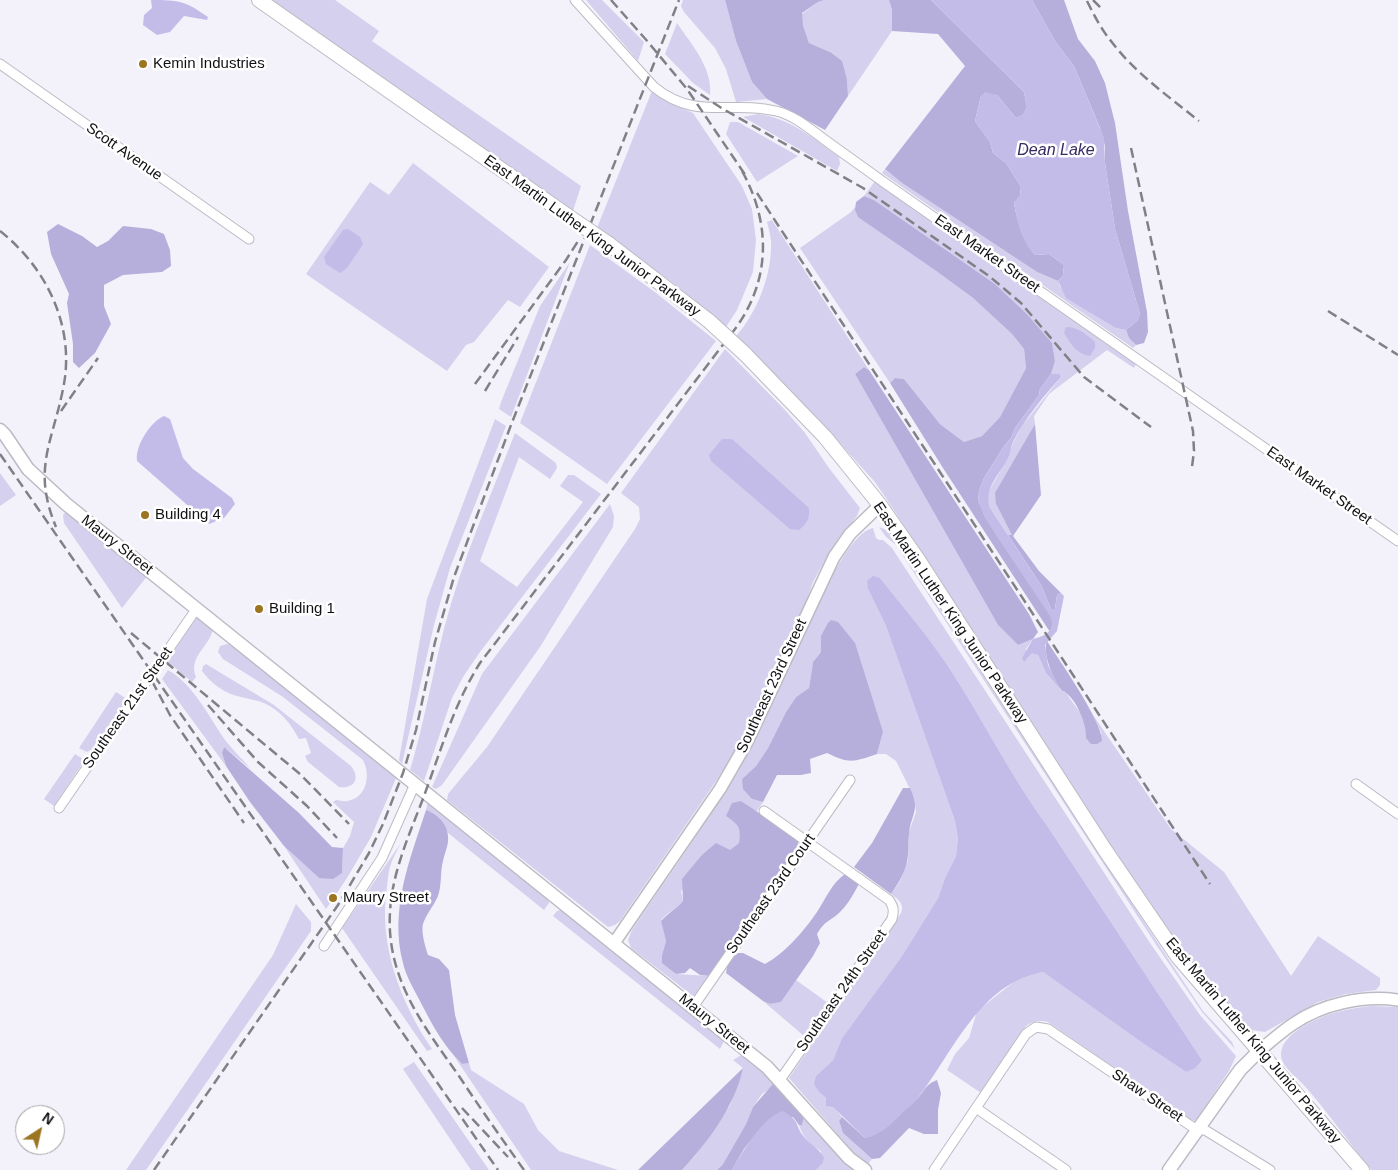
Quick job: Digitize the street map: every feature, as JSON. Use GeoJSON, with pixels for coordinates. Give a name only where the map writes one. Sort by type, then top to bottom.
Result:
{"type":"FeatureCollection","features":[{"type":"Feature","properties":{"kind":"main road","name":"East Martin Luther King Junior Parkway"},"geometry":{"type":"LineString","coordinates":[[258,0],[609,244],[709,321],[745,354],[825,437],[880,506],[919,561],[1105,850],[1178,957],[1362,1170]]}},
{"type":"Feature","properties":{"kind":"main road","name":"Maury Street"},"geometry":{"type":"LineString","coordinates":[[0,430],[28,469],[66,504],[767,1067],[849,1158],[866,1170]]}},
{"type":"Feature","properties":{"kind":"main road"},"geometry":{"type":"LineString","coordinates":[[1169,1170],[1240,1070],[1259,1051]]}},
{"type":"Feature","properties":{"kind":"street","name":"East Market Street"},"geometry":{"type":"LineString","coordinates":[[575,0],[654,87],[665,96],[699,107],[723,109],[757,108],[776,111],[800,122],[1398,541]]}},
{"type":"Feature","properties":{"kind":"street","name":"Scott Avenue"},"geometry":{"type":"LineString","coordinates":[[0,64],[249,239]]}},
{"type":"Feature","properties":{"kind":"street","name":"Southeast 23rd Street"},"geometry":{"type":"LineString","coordinates":[[614,943],[720,789],[747,742],[834,557],[850,534],[880,506]]}},
{"type":"Feature","properties":{"kind":"street","name":"Southeast 21st Street"},"geometry":{"type":"LineString","coordinates":[[59,808],[197,608]]}},
{"type":"Feature","properties":{"kind":"street","name":"Southeast 23rd Court"},"geometry":{"type":"LineString","coordinates":[[693,1007],[850,780]]}},
{"type":"Feature","properties":{"kind":"street"},"geometry":{"type":"LineString","coordinates":[[324,946],[382,858],[415,784]]}},
{"type":"Feature","properties":{"kind":"street"},"geometry":{"type":"LineString","coordinates":[[1356,784],[1398,814]]}},
{"type":"Feature","properties":{"kind":"street"},"geometry":{"type":"LineString","coordinates":[[764,811],[808,842]]}},
{"type":"Feature","properties":{"kind":"street","name":"Southeast 24th Street"},"geometry":{"type":"LineString","coordinates":[[780,1080],[892,919],[894,911],[893,905],[889,900],[808,842]]}},
{"type":"Feature","properties":{"kind":"street"},"geometry":{"type":"LineString","coordinates":[[1259,1051],[1292,1024],[1309,1014],[1327,1007],[1354,1000],[1380,998],[1398,1000]]}},
{"type":"Feature","properties":{"kind":"street","name":"Shaw Street"},"geometry":{"type":"LineString","coordinates":[[976,1108],[1026,1034],[1036,1027],[1048,1029],[1197,1130],[1205,1130],[1270,1170]]}},
{"type":"Feature","properties":{"kind":"street"},"geometry":{"type":"LineString","coordinates":[[934,1170],[976,1108],[1066,1170]]}},
{"type":"Feature","properties":{"kind":"shaded area"},"geometry":{"type":"Polygon","coordinates":[[[270,0],[335,0],[379,31],[372,41],[581,186],[573,211],[270,0]]]}},
{"type":"Feature","properties":{"kind":"shaded area"},"geometry":{"type":"Polygon","coordinates":[[[586,0],[602,0],[644,42],[638,61],[586,0]]]}},
{"type":"Feature","properties":{"kind":"shaded area"},"geometry":{"type":"Polygon","coordinates":[[[683,0],[725,0],[736,41],[752,82],[767,99],[736,102],[726,69],[715,48],[684,12],[681,6],[683,0]]]}},
{"type":"Feature","properties":{"kind":"shaded area"},"geometry":{"type":"Polygon","coordinates":[[[725,0],[824,0],[802,13],[803,26],[809,43],[830,52],[842,61],[847,80],[848,96],[825,130],[767,99],[752,82],[736,41],[725,0]]]}},
{"type":"Feature","properties":{"kind":"shaded area"},"geometry":{"type":"Polygon","coordinates":[[[824,0],[889,0],[892,10],[892,31],[848,96],[847,80],[830,52],[809,43],[802,26],[802,14],[818,2],[824,0]]]}},
{"type":"Feature","properties":{"kind":"shaded area"},"geometry":{"type":"Polygon","coordinates":[[[889,0],[931,0],[1024,92],[1027,107],[1023,115],[1016,118],[997,95],[981,96],[975,121],[990,142],[993,153],[1006,163],[1021,187],[1020,196],[1014,203],[1019,224],[1027,244],[1035,255],[1049,254],[1064,265],[1063,276],[1058,281],[1037,272],[902,183],[885,169],[965,66],[938,34],[892,31],[892,10],[889,0]]]}},
{"type":"Feature","properties":{"kind":"shaded area"},"geometry":{"type":"Polygon","coordinates":[[[1032,0],[1064,0],[1078,39],[1095,61],[1105,83],[1115,123],[1128,211],[1147,312],[1148,332],[1144,343],[1136,345],[1129,338],[1126,330],[1137,321],[1140,314],[1115,229],[1105,163],[1105,146],[1100,128],[1074,66],[1055,41],[1032,0]]]}},
{"type":"Feature","properties":{"kind":"shaded area"},"geometry":{"type":"Polygon","coordinates":[[[677,23],[705,66],[710,85],[710,95],[693,83],[665,54],[677,23]]]}},
{"type":"Feature","properties":{"kind":"shaded area"},"geometry":{"type":"Polygon","coordinates":[[[652,91],[670,103],[693,113],[742,186],[752,209],[756,240],[753,272],[737,310],[726,327],[673,283],[597,228],[652,91]]]}},
{"type":"Feature","properties":{"kind":"shaded area"},"geometry":{"type":"Polygon","coordinates":[[[758,114],[781,120],[801,130],[820,143],[839,157],[840,164],[837,171],[743,117],[758,114]]]}},
{"type":"Feature","properties":{"kind":"shaded area"},"geometry":{"type":"Polygon","coordinates":[[[730,122],[738,122],[798,156],[757,182],[726,134],[730,122]]]}},
{"type":"Feature","properties":{"kind":"shaded area"},"geometry":{"type":"Polygon","coordinates":[[[413,163],[549,267],[520,307],[508,300],[474,342],[466,345],[447,371],[306,274],[370,182],[389,195],[413,163]]]}},
{"type":"Feature","properties":{"kind":"shaded area"},"geometry":{"type":"Polygon","coordinates":[[[885,169],[902,183],[1037,272],[1058,281],[1060,287],[1116,328],[1126,330],[1129,338],[1136,345],[1133,348],[882,173],[885,169]]]}},
{"type":"Feature","properties":{"kind":"shaded area"},"geometry":{"type":"Polygon","coordinates":[[[875,181],[1137,362],[1134,368],[1107,350],[1049,394],[1034,416],[1035,424],[1012,465],[996,504],[1013,536],[1008,535],[990,508],[987,498],[1022,426],[1061,377],[1051,374],[1055,361],[1052,343],[1027,314],[995,284],[874,200],[864,196],[875,181]]]}},
{"type":"Feature","properties":{"kind":"shaded area"},"geometry":{"type":"Polygon","coordinates":[[[864,196],[874,200],[995,284],[1027,314],[1052,343],[1055,361],[1051,374],[984,478],[979,491],[978,501],[996,534],[1051,616],[1053,624],[1050,632],[890,383],[895,378],[904,379],[940,424],[964,442],[982,436],[1000,417],[1026,368],[1024,349],[1012,334],[973,298],[858,217],[855,210],[856,202],[864,196]]]}},
{"type":"Feature","properties":{"kind":"shaded area"},"geometry":{"type":"Polygon","coordinates":[[[856,206],[855,210],[973,298],[1012,334],[1024,349],[1026,368],[1000,417],[982,436],[964,442],[940,424],[904,379],[895,378],[890,383],[800,248],[851,212],[856,206]]]}},
{"type":"Feature","properties":{"kind":"shaded area"},"geometry":{"type":"Polygon","coordinates":[[[772,220],[869,370],[864,367],[855,374],[998,625],[1018,645],[1033,639],[1026,649],[1027,659],[1032,652],[1038,655],[1046,673],[1066,693],[1081,714],[1086,730],[1102,734],[1093,715],[1171,829],[1224,872],[1291,976],[1318,936],[1380,978],[1380,985],[1376,990],[1346,994],[1318,1002],[1265,1032],[1252,1030],[1196,970],[1162,929],[874,481],[819,420],[736,336],[756,307],[765,284],[771,246],[767,222],[772,220]]]}},
{"type":"Feature","properties":{"kind":"shaded area"},"geometry":{"type":"Polygon","coordinates":[[[58,224],[82,236],[97,247],[108,241],[123,226],[151,229],[164,234],[170,250],[171,266],[162,272],[123,275],[104,285],[104,306],[111,324],[95,353],[79,368],[73,362],[73,344],[67,303],[69,294],[51,254],[47,232],[58,224]]]}},
{"type":"Feature","properties":{"kind":"shaded area"},"geometry":{"type":"Polygon","coordinates":[[[590,245],[656,293],[716,341],[607,484],[520,423],[590,245]]]}},
{"type":"Feature","properties":{"kind":"shaded area"},"geometry":{"type":"Polygon","coordinates":[[[570,262],[511,417],[499,409],[501,402],[540,306],[570,262]]]}},
{"type":"Feature","properties":{"kind":"shaded area"},"geometry":{"type":"Polygon","coordinates":[[[725,349],[805,433],[860,508],[857,516],[830,551],[813,582],[805,605],[749,727],[725,768],[620,921],[608,927],[447,800],[448,794],[487,747],[635,529],[640,519],[639,507],[621,493],[725,349]]]}},
{"type":"Feature","properties":{"kind":"shaded area"},"geometry":{"type":"Polygon","coordinates":[[[864,367],[869,370],[1029,614],[1038,632],[1033,639],[1018,645],[998,625],[855,374],[864,367]]]}},
{"type":"Feature","properties":{"kind":"shaded area"},"geometry":{"type":"Polygon","coordinates":[[[495,419],[506,426],[450,568],[434,625],[402,764],[399,760],[427,599],[495,419]]]}},
{"type":"Feature","properties":{"kind":"shaded area"},"geometry":{"type":"Polygon","coordinates":[[[1035,424],[1041,495],[1013,536],[1039,571],[1061,593],[1057,595],[1055,609],[1051,609],[1041,585],[1008,535],[1012,535],[996,504],[995,493],[1035,424]]]}},
{"type":"Feature","properties":{"kind":"shaded area"},"geometry":{"type":"Polygon","coordinates":[[[515,433],[556,463],[557,468],[550,479],[519,457],[480,561],[517,587],[583,502],[560,486],[568,475],[574,475],[601,494],[463,677],[452,698],[424,781],[410,770],[420,735],[444,629],[467,555],[515,433]]]}},
{"type":"Feature","properties":{"kind":"shaded area"},"geometry":{"type":"Polygon","coordinates":[[[0,473],[16,495],[0,506],[0,473]]]}},
{"type":"Feature","properties":{"kind":"shaded area"},"geometry":{"type":"Polygon","coordinates":[[[610,504],[614,516],[613,527],[540,647],[442,785],[436,789],[432,787],[482,674],[610,504]]]}},
{"type":"Feature","properties":{"kind":"shaded area"},"geometry":{"type":"Polygon","coordinates":[[[67,511],[148,575],[122,608],[64,523],[63,515],[67,511]]]}},
{"type":"Feature","properties":{"kind":"shaded area"},"geometry":{"type":"Polygon","coordinates":[[[879,527],[890,533],[1203,1011],[1232,1042],[1235,1049],[1202,1012],[896,545],[886,537],[879,527]]]}},
{"type":"Feature","properties":{"kind":"shaded area"},"geometry":{"type":"Polygon","coordinates":[[[873,528],[876,538],[883,540],[892,548],[1150,943],[1200,1015],[1236,1056],[1229,1071],[1196,1120],[1191,1121],[1048,1022],[1036,1021],[1026,1026],[981,1093],[947,1070],[955,1054],[969,1038],[977,1011],[1015,981],[1031,974],[1043,972],[1186,1072],[1202,1060],[1022,789],[950,669],[925,634],[880,578],[868,589],[886,626],[955,821],[958,839],[956,856],[938,898],[902,956],[842,1038],[833,1060],[816,1076],[819,1092],[842,1117],[839,1121],[843,1133],[872,1159],[868,1164],[854,1153],[789,1078],[901,913],[901,904],[891,894],[899,883],[908,861],[909,832],[916,812],[914,797],[896,761],[886,754],[877,754],[883,732],[821,636],[821,652],[813,662],[809,688],[796,697],[786,712],[768,748],[756,766],[742,779],[752,799],[763,802],[756,812],[741,801],[737,823],[740,832],[739,843],[681,891],[683,901],[661,920],[666,941],[662,955],[676,974],[710,976],[697,994],[693,996],[631,948],[628,940],[632,930],[715,808],[740,766],[834,572],[854,543],[863,533],[873,528]]]}},
{"type":"Feature","properties":{"kind":"shaded area"},"geometry":{"type":"Polygon","coordinates":[[[197,617],[213,629],[208,642],[195,663],[196,677],[192,682],[167,661],[197,617]]]}},
{"type":"Feature","properties":{"kind":"shaded area"},"geometry":{"type":"Polygon","coordinates":[[[831,620],[838,622],[855,643],[883,732],[877,754],[852,761],[827,753],[810,759],[811,773],[777,775],[763,802],[752,799],[743,789],[742,779],[756,766],[768,748],[786,712],[796,697],[809,688],[813,662],[821,652],[821,636],[831,620]]]}},
{"type":"Feature","properties":{"kind":"shaded area"},"geometry":{"type":"Polygon","coordinates":[[[1047,641],[1096,720],[1102,741],[1097,744],[1091,744],[1086,738],[1085,727],[1077,707],[1070,697],[1062,691],[1054,678],[1047,658],[1047,641]]]}},
{"type":"Feature","properties":{"kind":"shaded area"},"geometry":{"type":"Polygon","coordinates":[[[227,644],[235,645],[397,776],[371,837],[326,909],[284,846],[319,878],[342,873],[343,848],[350,836],[354,822],[333,802],[336,800],[347,801],[354,799],[363,791],[366,785],[367,772],[363,760],[283,697],[223,659],[218,652],[220,646],[227,644]]]}},
{"type":"Feature","properties":{"kind":"shaded area"},"geometry":{"type":"Polygon","coordinates":[[[206,664],[274,705],[351,766],[356,779],[352,785],[339,787],[308,762],[305,756],[311,753],[306,738],[299,739],[289,723],[270,706],[255,700],[235,696],[219,688],[202,671],[203,666],[206,664]]]}},
{"type":"Feature","properties":{"kind":"shaded area"},"geometry":{"type":"Polygon","coordinates":[[[168,670],[186,684],[225,740],[251,769],[224,747],[222,753],[226,766],[162,679],[168,670]]]}},
{"type":"Feature","properties":{"kind":"shaded area"},"geometry":{"type":"Polygon","coordinates":[[[116,692],[127,699],[93,749],[87,752],[79,748],[116,692]]]}},
{"type":"Feature","properties":{"kind":"shaded area"},"geometry":{"type":"Polygon","coordinates":[[[224,747],[299,813],[332,847],[343,848],[342,873],[333,879],[319,878],[284,846],[250,802],[226,766],[222,753],[224,747]]]}},
{"type":"Feature","properties":{"kind":"shaded area"},"geometry":{"type":"Polygon","coordinates":[[[75,754],[83,759],[82,764],[54,806],[44,799],[75,754]]]}},
{"type":"Feature","properties":{"kind":"shaded area"},"geometry":{"type":"Polygon","coordinates":[[[903,788],[910,788],[915,807],[910,827],[907,862],[891,894],[854,867],[872,843],[903,788]]]}},
{"type":"Feature","properties":{"kind":"shaded area"},"geometry":{"type":"Polygon","coordinates":[[[428,801],[547,896],[549,903],[544,910],[448,833],[440,818],[426,810],[428,801]]]}},
{"type":"Feature","properties":{"kind":"shaded area"},"geometry":{"type":"Polygon","coordinates":[[[741,801],[792,835],[798,841],[799,848],[710,976],[700,975],[690,968],[685,973],[676,974],[662,963],[666,941],[661,921],[683,901],[682,879],[702,855],[716,843],[730,850],[739,843],[740,833],[738,827],[726,816],[732,803],[741,801]]]}},
{"type":"Feature","properties":{"kind":"shaded area"},"geometry":{"type":"Polygon","coordinates":[[[426,810],[443,822],[447,831],[448,845],[442,865],[439,892],[423,924],[423,935],[428,955],[439,959],[449,970],[455,1015],[469,1063],[462,1064],[449,1050],[435,1029],[406,974],[399,943],[398,924],[403,885],[426,810]]]}},
{"type":"Feature","properties":{"kind":"shaded area"},"geometry":{"type":"Polygon","coordinates":[[[401,843],[389,872],[385,908],[386,929],[394,972],[410,1012],[432,1049],[427,1051],[342,928],[401,843]]]}},
{"type":"Feature","properties":{"kind":"shaded area"},"geometry":{"type":"Polygon","coordinates":[[[845,874],[859,884],[844,907],[824,924],[817,934],[820,943],[781,1002],[770,1004],[763,1001],[726,973],[727,966],[736,953],[743,953],[765,964],[780,954],[806,927],[833,886],[845,874]]]}},
{"type":"Feature","properties":{"kind":"shaded area"},"geometry":{"type":"Polygon","coordinates":[[[296,904],[311,922],[311,931],[146,1170],[126,1170],[273,955],[296,904]]]}},
{"type":"Feature","properties":{"kind":"shaded area"},"geometry":{"type":"Polygon","coordinates":[[[557,911],[566,912],[724,1038],[720,1049],[553,916],[557,911]]]}},
{"type":"Feature","properties":{"kind":"shaded area"},"geometry":{"type":"Polygon","coordinates":[[[796,980],[828,1003],[804,1036],[763,1001],[770,1004],[781,1002],[796,980]]]}},
{"type":"Feature","properties":{"kind":"shaded area"},"geometry":{"type":"Polygon","coordinates":[[[1371,1006],[1398,1007],[1398,1170],[1371,1170],[1320,1104],[1288,1070],[1281,1057],[1283,1045],[1299,1029],[1334,1013],[1371,1006]]]}},
{"type":"Feature","properties":{"kind":"shaded area"},"geometry":{"type":"Polygon","coordinates":[[[743,1054],[777,1084],[762,1094],[753,1107],[746,1124],[723,1164],[717,1170],[682,1170],[695,1156],[730,1105],[743,1068],[733,1060],[743,1054]]]}},
{"type":"Feature","properties":{"kind":"shaded area"},"geometry":{"type":"Polygon","coordinates":[[[454,1056],[462,1064],[469,1063],[471,1070],[524,1104],[538,1130],[559,1151],[618,1170],[531,1170],[454,1056]]]}},
{"type":"Feature","properties":{"kind":"shaded area"},"geometry":{"type":"Polygon","coordinates":[[[414,1062],[489,1170],[471,1170],[403,1069],[414,1062]]]}},
{"type":"Feature","properties":{"kind":"shaded area"},"geometry":{"type":"Polygon","coordinates":[[[743,1068],[734,1096],[727,1110],[711,1135],[682,1170],[638,1170],[743,1068]]]}},
{"type":"Feature","properties":{"kind":"shaded area"},"geometry":{"type":"Polygon","coordinates":[[[937,1080],[941,1093],[938,1110],[938,1134],[924,1134],[909,1128],[880,1158],[872,1159],[843,1133],[839,1121],[842,1117],[865,1138],[897,1116],[937,1080]]]}},
{"type":"Feature","properties":{"kind":"shaded area"},"geometry":{"type":"Polygon","coordinates":[[[773,1084],[777,1084],[804,1116],[802,1125],[799,1125],[793,1117],[756,1134],[744,1149],[732,1170],[717,1170],[723,1164],[746,1124],[753,1107],[773,1084]]]}},
{"type":"Feature","properties":{"kind":"shaded area"},"geometry":{"type":"Polygon","coordinates":[[[804,1116],[856,1170],[816,1170],[822,1164],[821,1151],[810,1143],[802,1133],[799,1125],[802,1124],[804,1116]]]}},
{"type":"Feature","properties":{"kind":"water"},"geometry":{"type":"Polygon","coordinates":[[[151,0],[182,2],[208,17],[207,20],[184,16],[170,32],[157,35],[143,25],[144,15],[152,8],[151,0]]]}},
{"type":"Feature","properties":{"kind":"water","name":"Dean Lake"},"geometry":{"type":"Polygon","coordinates":[[[931,0],[1032,0],[1055,41],[1074,66],[1104,138],[1105,163],[1115,229],[1140,314],[1137,321],[1126,330],[1116,328],[1066,298],[1058,281],[1063,276],[1064,265],[1049,254],[1035,255],[1030,250],[1023,238],[1014,203],[1020,196],[1021,187],[1006,163],[993,153],[990,142],[975,121],[981,96],[985,92],[997,95],[1016,118],[1023,115],[1027,107],[1024,92],[931,0]]]}},
{"type":"Feature","properties":{"kind":"water"},"geometry":{"type":"Polygon","coordinates":[[[348,229],[360,237],[363,244],[347,268],[340,273],[326,264],[324,257],[343,230],[348,229]]]}},
{"type":"Feature","properties":{"kind":"water"},"geometry":{"type":"Polygon","coordinates":[[[1066,327],[1078,330],[1095,342],[1095,348],[1090,356],[1077,351],[1072,345],[1064,333],[1066,327]]]}},
{"type":"Feature","properties":{"kind":"water"},"geometry":{"type":"Polygon","coordinates":[[[1051,374],[1059,374],[1061,377],[1023,424],[1012,444],[1006,463],[991,487],[988,500],[990,508],[1041,585],[1051,609],[1055,609],[1057,595],[1061,593],[1064,596],[1057,631],[1045,645],[1048,665],[1061,690],[1046,673],[1038,655],[1032,653],[1024,662],[1022,658],[1033,639],[1048,633],[1053,624],[1050,616],[985,518],[978,501],[979,491],[984,478],[1051,374]]]}},
{"type":"Feature","properties":{"kind":"water"},"geometry":{"type":"Polygon","coordinates":[[[164,416],[170,419],[183,458],[193,469],[232,498],[235,504],[224,518],[209,524],[137,461],[138,448],[144,435],[154,423],[164,416]]]}},
{"type":"Feature","properties":{"kind":"water"},"geometry":{"type":"Polygon","coordinates":[[[722,439],[732,439],[809,508],[807,520],[799,530],[790,529],[711,461],[709,455],[722,439]]]}},
{"type":"Feature","properties":{"kind":"water"},"geometry":{"type":"Polygon","coordinates":[[[873,576],[880,578],[925,634],[950,669],[1022,789],[1202,1060],[1195,1068],[1186,1072],[1043,972],[1021,979],[1002,990],[985,1005],[956,1041],[916,1100],[880,1132],[865,1138],[833,1107],[826,1106],[826,1098],[814,1084],[816,1076],[833,1060],[842,1038],[902,956],[938,898],[956,856],[958,839],[955,821],[886,626],[868,589],[867,581],[873,576]]]}},
{"type":"Feature","properties":{"kind":"water"},"geometry":{"type":"Polygon","coordinates":[[[783,1111],[793,1118],[802,1134],[818,1149],[824,1158],[822,1164],[816,1170],[732,1170],[747,1145],[761,1128],[768,1120],[783,1111]]]}},
{"type":"Feature","properties":{"kind":"railway"},"geometry":{"type":"LineString","coordinates":[[611,0],[687,89],[746,176]]}},
{"type":"Feature","properties":{"kind":"railway"},"geometry":{"type":"LineString","coordinates":[[154,1170],[338,905],[369,853],[383,824],[403,773],[416,730],[435,642],[454,577],[511,425],[679,0]]}},
{"type":"Feature","properties":{"kind":"railway"},"geometry":{"type":"LineString","coordinates":[[1093,0],[1103,10]]}},
{"type":"Feature","properties":{"kind":"railway"},"geometry":{"type":"LineString","coordinates":[[1087,1],[1104,32],[1120,53],[1152,84],[1199,121]]}},
{"type":"Feature","properties":{"kind":"railway"},"geometry":{"type":"LineString","coordinates":[[688,86],[723,109],[863,188],[989,276],[1021,303],[1084,377],[1151,427]]}},
{"type":"Feature","properties":{"kind":"railway"},"geometry":{"type":"LineString","coordinates":[[1131,148],[1193,431],[1194,451],[1192,467]]}},
{"type":"Feature","properties":{"kind":"railway"},"geometry":{"type":"LineString","coordinates":[[524,1170],[432,1038],[410,1000],[394,958],[390,936],[391,897],[394,882],[402,853],[449,728],[463,695],[480,663],[735,329],[747,310],[761,271],[763,251],[758,211],[752,191],[742,171]]}},
{"type":"Feature","properties":{"kind":"railway"},"geometry":{"type":"LineString","coordinates":[[757,193],[1210,884]]}},
{"type":"Feature","properties":{"kind":"railway"},"geometry":{"type":"LineString","coordinates":[[0,231],[32,263],[54,301],[61,322],[66,366],[59,408],[46,457],[45,472],[45,489],[56,527]]}},
{"type":"Feature","properties":{"kind":"railway"},"geometry":{"type":"LineString","coordinates":[[475,384],[580,238]]}},
{"type":"Feature","properties":{"kind":"railway"},"geometry":{"type":"LineString","coordinates":[[1328,311],[1398,355]]}},
{"type":"Feature","properties":{"kind":"railway"},"geometry":{"type":"LineString","coordinates":[[485,391],[518,337]]}},
{"type":"Feature","properties":{"kind":"railway"},"geometry":{"type":"LineString","coordinates":[[61,411],[98,358]]}},
{"type":"Feature","properties":{"kind":"railway"},"geometry":{"type":"LineString","coordinates":[[0,454],[498,1170]]}},
{"type":"Feature","properties":{"kind":"railway"},"geometry":{"type":"LineString","coordinates":[[131,633],[300,774],[349,824]]}},
{"type":"Feature","properties":{"kind":"railway"},"geometry":{"type":"LineString","coordinates":[[152,681],[170,715],[244,823]]}},
{"type":"Feature","properties":{"kind":"railway"},"geometry":{"type":"LineString","coordinates":[[208,705],[258,762],[307,806],[337,838]]}},
{"type":"Feature","properties":{"kind":"railway"},"geometry":{"type":"LineString","coordinates":[[462,1108],[508,1157]]}},
{"type":"Feature","properties":{"kind":"place","name":"Kemin Industries"},"geometry":{"type":"Point","coordinates":[143,64]}},
{"type":"Feature","properties":{"kind":"place","name":"Building 4"},"geometry":{"type":"Point","coordinates":[145,515]}},
{"type":"Feature","properties":{"kind":"place","name":"Building 1"},"geometry":{"type":"Point","coordinates":[259,609]}},
{"type":"Feature","properties":{"kind":"place","name":"Maury Street"},"geometry":{"type":"Point","coordinates":[333,898]}}]}
